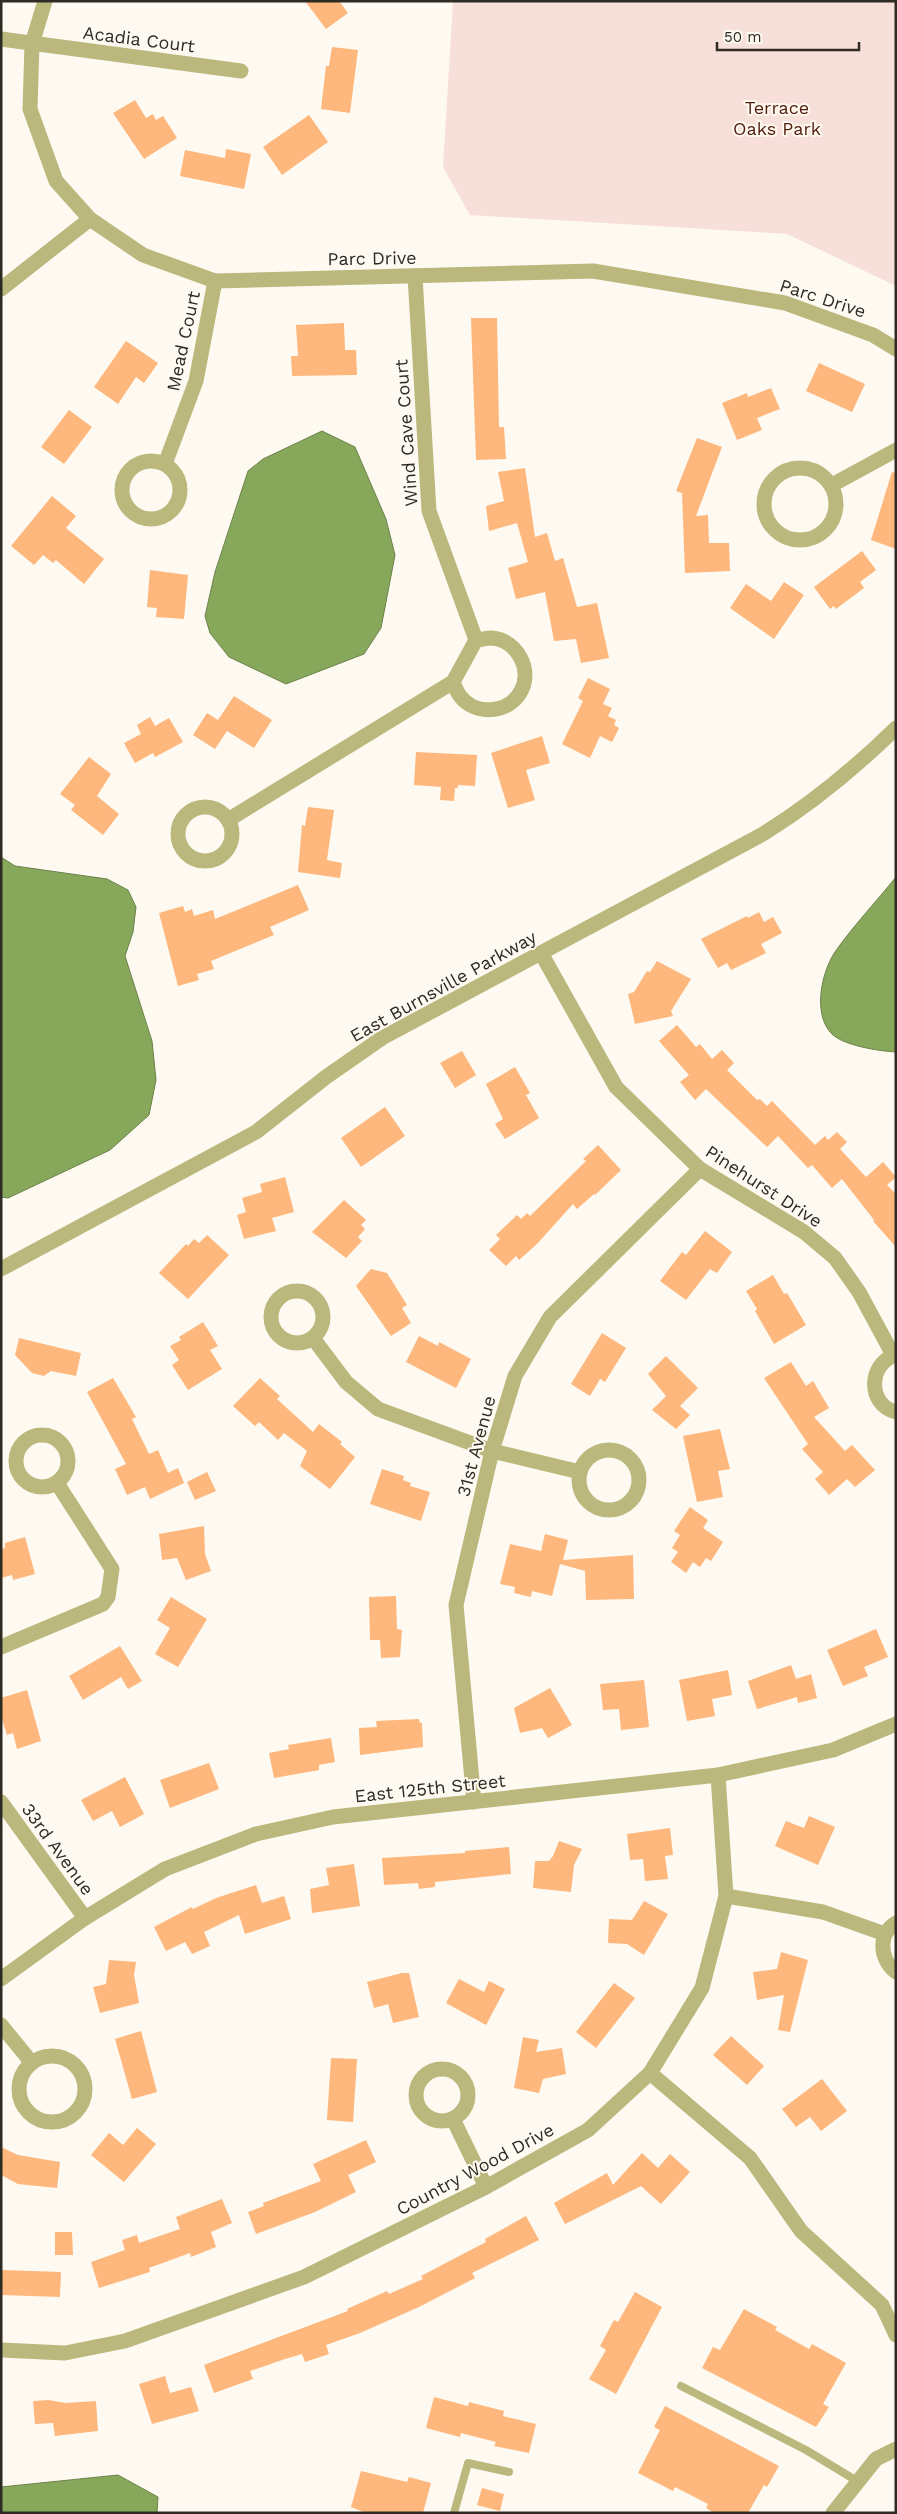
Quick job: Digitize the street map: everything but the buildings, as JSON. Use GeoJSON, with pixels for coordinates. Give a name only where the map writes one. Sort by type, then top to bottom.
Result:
{"type":"FeatureCollection","features":[{"type":"Feature","properties":{"kind":"street","name":"Parc Drive"},"geometry":{"type":"LineString","coordinates":[[45,1],[32,44],[30,109],[56,181],[90,219],[143,255],[214,281],[593,271],[785,303],[873,335],[896,349]]}},
{"type":"Feature","properties":{"kind":"street","name":"Acadia Court"},"geometry":{"type":"LineString","coordinates":[[1,39],[242,71]]}},
{"type":"Feature","properties":{"kind":"street"},"geometry":{"type":"LineString","coordinates":[[1,289],[90,219]]}},
{"type":"Feature","properties":{"kind":"street","name":"Wind Cave Court"},"geometry":{"type":"LineString","coordinates":[[414,276],[429,511],[476,640]]}},
{"type":"Feature","properties":{"kind":"street","name":"Mead Court"},"geometry":{"type":"LineString","coordinates":[[165,464],[196,381],[214,281]]}},
{"type":"Feature","properties":{"kind":"street"},"geometry":{"type":"LineString","coordinates":[[832,485],[896,450]]}},
{"type":"Feature","properties":{"kind":"street"},"geometry":{"type":"LineString","coordinates":[[795,468],[809,468],[822,474],[832,485],[836,498],[836,512],[830,526],[819,535],[806,540],[791,539],[778,533],[769,523],[764,509],[764,495],[771,482],[781,472],[795,468]]}},
{"type":"Feature","properties":{"kind":"street"},"geometry":{"type":"LineString","coordinates":[[228,820],[453,682],[476,640],[490,638],[504,641],[516,650],[524,663],[525,677],[521,692],[512,703],[499,710],[484,710],[470,706],[459,696],[453,682]]}},
{"type":"Feature","properties":{"kind":"street","name":"East Burnsville Parkway"},"geometry":{"type":"LineString","coordinates":[[1,1269],[226,1150],[278,1116],[326,1077],[382,1038],[789,818],[837,784],[896,728]]}},
{"type":"Feature","properties":{"kind":"street","name":"Pinehurst Drive"},"geometry":{"type":"LineString","coordinates":[[541,953],[616,1087],[700,1169],[804,1232],[835,1258],[859,1292],[894,1355],[883,1362],[876,1372],[874,1383],[876,1395],[882,1405],[896,1412]]}},
{"type":"Feature","properties":{"kind":"street","name":"31st Avenue"},"geometry":{"type":"LineString","coordinates":[[474,1802],[456,1605],[492,1451],[515,1376],[550,1317],[700,1169]]}},
{"type":"Feature","properties":{"kind":"street"},"geometry":{"type":"LineString","coordinates":[[313,1338],[346,1382],[378,1409],[492,1451],[580,1472]]}},
{"type":"Feature","properties":{"kind":"street"},"geometry":{"type":"LineString","coordinates":[[1,1647],[102,1604],[108,1596],[112,1569],[57,1483]]}},
{"type":"Feature","properties":{"kind":"street","name":"East 125th Street"},"geometry":{"type":"LineString","coordinates":[[1,1980],[84,1918],[165,1870],[256,1834],[332,1817],[718,1775],[833,1750],[896,1724]]}},
{"type":"Feature","properties":{"kind":"street","name":"Country Wood Drive"},"geometry":{"type":"LineString","coordinates":[[1,2350],[65,2353],[125,2341],[304,2277],[486,2187],[588,2130],[650,2072],[702,1988],[726,1896],[718,1775]]}},
{"type":"Feature","properties":{"kind":"street","name":"33rd Avenue"},"geometry":{"type":"LineString","coordinates":[[1,1802],[84,1918]]}},
{"type":"Feature","properties":{"kind":"street"},"geometry":{"type":"LineString","coordinates":[[726,1896],[823,1912],[885,1934]]}},
{"type":"Feature","properties":{"kind":"street"},"geometry":{"type":"LineString","coordinates":[[896,1923],[885,1934],[882,1946],[884,1958],[896,1972]]}},
{"type":"Feature","properties":{"kind":"street"},"geometry":{"type":"LineString","coordinates":[[1,2025],[32,2062]]}},
{"type":"Feature","properties":{"kind":"street"},"geometry":{"type":"LineString","coordinates":[[56,2056],[68,2060],[78,2069],[84,2081],[84,2094],[80,2106],[71,2115],[60,2121],[47,2122],[35,2118],[25,2109],[20,2097],[19,2084],[23,2072],[32,2062],[43,2057],[56,2056]]}},
{"type":"Feature","properties":{"kind":"street"},"geometry":{"type":"LineString","coordinates":[[650,2072],[750,2158],[800,2231],[882,2305],[896,2335]]}},
{"type":"Feature","properties":{"kind":"street"},"geometry":{"type":"LineString","coordinates":[[453,2119],[486,2187]]}},
{"type":"Feature","properties":{"kind":"street"},"geometry":{"type":"LineString","coordinates":[[833,2513],[876,2459],[896,2449]]}},
{"type":"Feature","properties":{"kind":"lane"},"geometry":{"type":"LineString","coordinates":[[681,2386],[806,2450],[858,2481]]}},
{"type":"Feature","properties":{"kind":"lane"},"geometry":{"type":"LineString","coordinates":[[454,2513],[468,2463],[510,2472]]}},
{"type":"Feature","properties":{"kind":"green space","name":"Terrace Oaks Park"},"geometry":{"type":"Polygon","coordinates":[[[453,1],[896,1],[896,286],[787,234],[470,215],[443,167],[453,1]]]}},
{"type":"Feature","properties":{"kind":"shaded area"},"geometry":{"type":"Polygon","coordinates":[[[322,431],[355,447],[386,519],[395,555],[381,628],[364,654],[286,684],[229,657],[210,633],[205,616],[215,572],[248,471],[263,459],[322,431]]]}},
{"type":"Feature","properties":{"kind":"shaded area"},"geometry":{"type":"Polygon","coordinates":[[[1,857],[15,866],[107,879],[128,890],[136,907],[133,932],[125,956],[152,1041],[156,1080],[149,1115],[110,1150],[8,1198],[1,1197],[1,857]]]}},
{"type":"Feature","properties":{"kind":"shaded area"},"geometry":{"type":"Polygon","coordinates":[[[896,877],[896,1052],[863,1047],[846,1042],[833,1035],[826,1027],[822,1017],[821,994],[826,971],[835,952],[896,877]]]}},
{"type":"Feature","properties":{"kind":"shaded area"},"geometry":{"type":"Polygon","coordinates":[[[118,2475],[158,2497],[157,2513],[1,2513],[1,2487],[118,2475]]]}}]}
